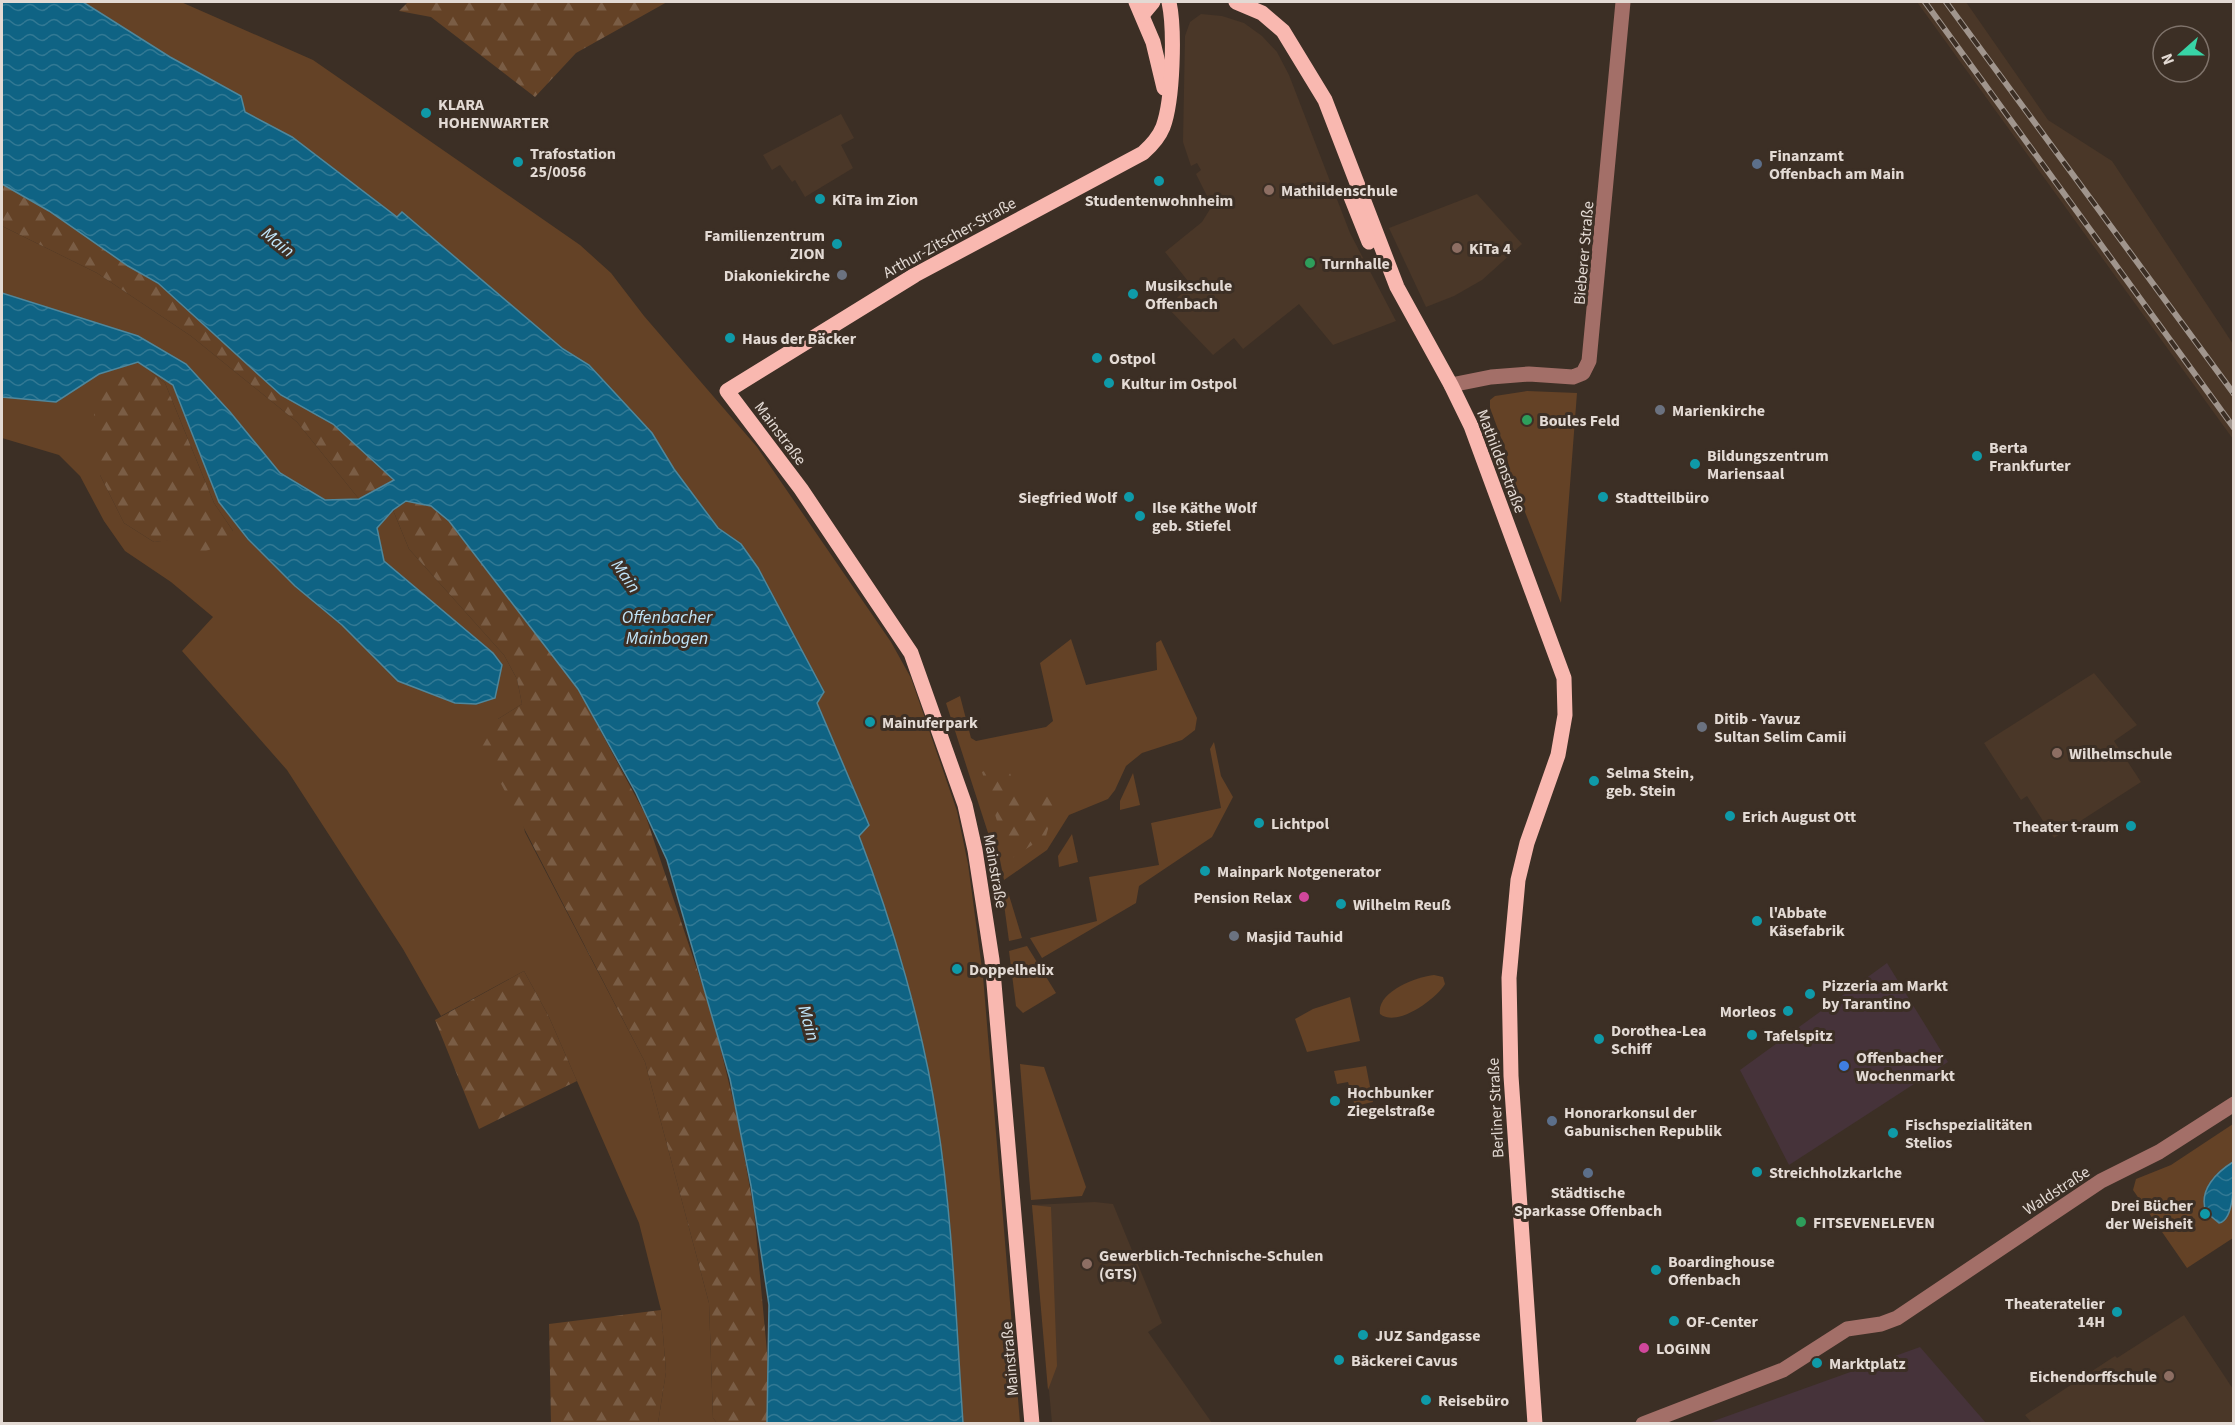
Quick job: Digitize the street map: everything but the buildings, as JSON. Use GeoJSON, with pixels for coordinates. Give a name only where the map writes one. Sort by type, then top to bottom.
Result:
{"type":"FeatureCollection","features":[{"type":"Feature","properties":{"kind":"main road"},"geometry":{"type":"LineString","coordinates":[[1140,8],[1153,2]]}},
{"type":"Feature","properties":{"kind":"main road","name":"Arthur-Zitscher-Straße"},"geometry":{"type":"LineString","coordinates":[[727,391],[915,275],[1143,153],[1163,127],[1173,28],[1169,2]]}},
{"type":"Feature","properties":{"kind":"main road","name":"Mathildenstraße"},"geometry":{"type":"LineString","coordinates":[[1236,2],[1262,13],[1278,25],[1289,38],[1325,100],[1396,287],[1451,385],[1471,426],[1558,654],[1564,678],[1565,715],[1555,766],[1544,794]]}},
{"type":"Feature","properties":{"kind":"main road","name":"Arthur-Zitscher-Straße"},"geometry":{"type":"LineString","coordinates":[[1140,8],[1159,65],[1167,103]]}},
{"type":"Feature","properties":{"kind":"main road","name":"Mainstraße"},"geometry":{"type":"LineString","coordinates":[[727,391],[801,489],[910,653],[965,805],[975,850],[993,968],[1032,1424]]}},
{"type":"Feature","properties":{"kind":"main road","name":"Berliner Straße"},"geometry":{"type":"LineString","coordinates":[[1535,1424],[1511,1076],[1509,978],[1518,880],[1527,843],[1544,794]]}},
{"type":"Feature","properties":{"kind":"street","name":"Bieberer Straße"},"geometry":{"type":"LineString","coordinates":[[1451,385],[1511,375],[1578,376],[1589,361],[1623,2]]}},
{"type":"Feature","properties":{"kind":"street","name":"Waldstraße"},"geometry":{"type":"LineString","coordinates":[[1643,1424],[1783,1370],[1846,1329],[1881,1324],[1904,1314],[2101,1181],[2159,1152],[2234,1104]]}},
{"type":"Feature","properties":{"kind":"shaded area"},"geometry":{"type":"Polygon","coordinates":[[[1917,2],[1966,2],[2048,120],[2112,161],[2233,344],[2233,439],[1917,2]]]}},
{"type":"Feature","properties":{"kind":"shaded area","name":"Mathildenschule"},"geometry":{"type":"Polygon","coordinates":[[[1201,14],[1222,16],[1244,23],[1262,36],[1277,52],[1289,75],[1350,233],[1396,321],[1333,345],[1299,304],[1243,349],[1234,338],[1213,355],[1167,307],[1191,285],[1165,252],[1202,222],[1212,206],[1196,174],[1201,170],[1197,163],[1191,166],[1183,142],[1185,36],[1190,22],[1201,14]]]}},
{"type":"Feature","properties":{"kind":"shaded area"},"geometry":{"type":"Polygon","coordinates":[[[841,114],[854,138],[841,145],[853,168],[805,197],[795,180],[792,182],[780,165],[772,170],[763,155],[841,114]]]}},
{"type":"Feature","properties":{"kind":"shaded area","name":"KiTa 4"},"geometry":{"type":"Polygon","coordinates":[[[1477,194],[1522,244],[1482,280],[1454,296],[1426,307],[1389,228],[1477,194]]]}},
{"type":"Feature","properties":{"kind":"shaded area","name":"Wilhelmschule"},"geometry":{"type":"Polygon","coordinates":[[[2094,673],[2137,725],[2114,741],[2141,782],[2054,838],[2027,796],[2021,800],[1984,743],[2094,673]]]}},
{"type":"Feature","properties":{"kind":"shaded area","name":"Offenbacher Wochenmarkt"},"geometry":{"type":"Polygon","coordinates":[[[1887,963],[1948,1062],[1789,1165],[1740,1070],[1887,963]]]}},
{"type":"Feature","properties":{"kind":"shaded area","name":"Gewerblich-Technische-Schulen (GTS)"},"geometry":{"type":"Polygon","coordinates":[[[1095,1202],[1113,1204],[1162,1323],[1148,1332],[1212,1423],[1052,1423],[1032,1205],[1095,1202]]]}},
{"type":"Feature","properties":{"kind":"shaded area","name":"Eichendorffschule"},"geometry":{"type":"Polygon","coordinates":[[[2184,1315],[2233,1389],[2233,1423],[2029,1423],[2031,1422],[2025,1415],[2115,1356],[2117,1358],[2184,1315]]]}},
{"type":"Feature","properties":{"kind":"shaded area"},"geometry":{"type":"Polygon","coordinates":[[[1920,1347],[1986,1423],[1708,1423],[1920,1347]]]}},
{"type":"Feature","properties":{"kind":"green space","name":"Mainuferpark"},"geometry":{"type":"Polygon","coordinates":[[[83,2],[181,2],[313,60],[580,245],[611,273],[644,316],[757,447],[891,642],[911,678],[957,811],[968,864],[983,976],[1020,1423],[963,1423],[954,1278],[944,1170],[933,1096],[917,1020],[885,908],[859,836],[869,825],[817,702],[824,692],[758,568],[741,544],[718,528],[674,469],[652,433],[589,365],[563,349],[402,212],[397,217],[292,137],[245,112],[240,96],[170,57],[83,2]]]}},
{"type":"Feature","properties":{"kind":"green space"},"geometry":{"type":"Polygon","coordinates":[[[408,2],[667,2],[576,53],[535,97],[431,17],[399,11],[408,2]]]}},
{"type":"Feature","properties":{"kind":"green space"},"geometry":{"type":"Polygon","coordinates":[[[2,184],[49,211],[128,266],[158,283],[281,395],[333,424],[394,480],[359,499],[297,422],[191,336],[97,273],[2,226],[2,184]]]}},
{"type":"Feature","properties":{"kind":"green space"},"geometry":{"type":"Polygon","coordinates":[[[2,226],[97,273],[191,336],[297,422],[359,499],[325,500],[280,473],[230,412],[186,364],[138,336],[2,293],[2,226]]]}},
{"type":"Feature","properties":{"kind":"green space"},"geometry":{"type":"Polygon","coordinates":[[[138,362],[173,385],[219,502],[247,539],[295,586],[342,625],[502,665],[493,653],[384,561],[377,528],[393,510],[409,549],[504,655],[517,679],[522,704],[498,719],[525,832],[645,1062],[709,1303],[713,1418],[717,1423],[658,1423],[666,1372],[661,1310],[639,1223],[549,1017],[524,971],[441,1016],[403,949],[287,770],[182,651],[213,617],[171,582],[125,551],[104,521],[80,476],[59,455],[2,438],[2,397],[56,402],[99,374],[138,362]],[[152,373],[100,475],[124,523],[154,542],[233,531],[214,503],[165,383],[152,373]]]}},
{"type":"Feature","properties":{"kind":"green space"},"geometry":{"type":"Polygon","coordinates":[[[139,371],[152,373],[165,383],[214,503],[233,531],[229,542],[201,553],[188,539],[154,542],[124,523],[100,475],[94,435],[94,401],[113,380],[139,371]]]}},
{"type":"Feature","properties":{"kind":"green space"},"geometry":{"type":"Polygon","coordinates":[[[1527,391],[1577,393],[1561,603],[1510,474],[1506,451],[1490,408],[1490,400],[1495,396],[1527,391]]]}},
{"type":"Feature","properties":{"kind":"green space"},"geometry":{"type":"Polygon","coordinates":[[[406,501],[431,506],[449,521],[503,590],[578,689],[645,814],[712,1014],[737,1116],[754,1211],[768,1363],[767,1423],[717,1423],[713,1418],[709,1303],[645,1062],[482,747],[498,719],[522,704],[517,679],[504,655],[409,549],[393,510],[406,501]]]}},
{"type":"Feature","properties":{"kind":"green space"},"geometry":{"type":"Polygon","coordinates":[[[1071,639],[1086,685],[1157,670],[1156,643],[1161,640],[1197,718],[1195,730],[1182,740],[1142,753],[1126,766],[1115,790],[1108,799],[1069,815],[1047,850],[1004,880],[996,840],[990,839],[946,703],[960,696],[971,738],[976,741],[1046,727],[1053,721],[1040,663],[1071,639]]]}},
{"type":"Feature","properties":{"kind":"green space"},"geometry":{"type":"Polygon","coordinates":[[[1214,742],[1221,776],[1233,797],[1212,837],[1139,886],[1136,903],[1042,958],[1030,938],[1097,921],[1089,877],[1159,865],[1151,823],[1221,808],[1210,749],[1214,742]]]}},
{"type":"Feature","properties":{"kind":"green space"},"geometry":{"type":"Polygon","coordinates":[[[992,767],[1008,768],[1016,784],[1026,792],[1057,798],[1046,836],[1009,860],[982,772],[992,767]]]}},
{"type":"Feature","properties":{"kind":"green space"},"geometry":{"type":"Polygon","coordinates":[[[1133,773],[1140,805],[1120,810],[1120,801],[1133,773]]]}},
{"type":"Feature","properties":{"kind":"green space"},"geometry":{"type":"Polygon","coordinates":[[[1072,834],[1078,862],[1059,867],[1058,856],[1072,834]]]}},
{"type":"Feature","properties":{"kind":"green space"},"geometry":{"type":"Polygon","coordinates":[[[1008,892],[1022,938],[1009,941],[1003,897],[1008,892]]]}},
{"type":"Feature","properties":{"kind":"green space"},"geometry":{"type":"Polygon","coordinates":[[[1027,946],[1056,993],[1023,1013],[1016,1006],[1009,951],[1027,946]]]}},
{"type":"Feature","properties":{"kind":"green space"},"geometry":{"type":"Polygon","coordinates":[[[524,971],[549,1017],[577,1081],[479,1129],[435,1020],[524,971]]]}},
{"type":"Feature","properties":{"kind":"green space"},"geometry":{"type":"Polygon","coordinates":[[[1434,975],[1443,977],[1445,984],[1425,1004],[1406,1015],[1387,1017],[1380,1014],[1380,1006],[1384,999],[1399,987],[1408,982],[1434,975]]]}},
{"type":"Feature","properties":{"kind":"green space"},"geometry":{"type":"Polygon","coordinates":[[[1350,997],[1360,1041],[1307,1052],[1295,1019],[1313,1009],[1350,997]]]}},
{"type":"Feature","properties":{"kind":"green space"},"geometry":{"type":"Polygon","coordinates":[[[1020,1064],[1044,1067],[1086,1187],[1082,1196],[1031,1200],[1020,1064]]]}},
{"type":"Feature","properties":{"kind":"green space"},"geometry":{"type":"Polygon","coordinates":[[[1366,1066],[1373,1102],[1355,1106],[1348,1082],[1337,1084],[1334,1071],[1366,1066]]]}},
{"type":"Feature","properties":{"kind":"green space"},"geometry":{"type":"Polygon","coordinates":[[[2233,1124],[2233,1238],[2187,1268],[2133,1190],[2136,1179],[2171,1165],[2233,1124]]]}},
{"type":"Feature","properties":{"kind":"green space"},"geometry":{"type":"Polygon","coordinates":[[[1032,1205],[1051,1207],[1057,1366],[1048,1390],[1032,1205]]]}},
{"type":"Feature","properties":{"kind":"green space"},"geometry":{"type":"Polygon","coordinates":[[[661,1310],[666,1372],[658,1423],[551,1423],[549,1324],[661,1310]]]}},
{"type":"Feature","properties":{"kind":"water","name":"Offenbacher Mainbogen"},"geometry":{"type":"Polygon","coordinates":[[[2,2],[83,2],[170,57],[241,96],[245,112],[292,137],[397,217],[402,212],[563,349],[589,365],[652,433],[674,469],[718,528],[741,544],[758,568],[824,692],[817,703],[869,825],[859,836],[884,904],[906,976],[924,1049],[947,1195],[963,1423],[767,1423],[769,1305],[751,1186],[730,1079],[667,860],[636,793],[578,689],[449,521],[431,506],[406,501],[393,510],[377,528],[384,561],[493,653],[502,665],[495,698],[476,704],[455,703],[398,681],[342,625],[295,586],[248,539],[219,502],[173,385],[138,362],[99,374],[56,402],[2,397],[2,293],[138,336],[186,364],[230,412],[280,473],[325,500],[359,499],[394,480],[333,424],[281,395],[158,283],[128,266],[49,211],[2,184],[2,2]]]}},
{"type":"Feature","properties":{"kind":"water"},"geometry":{"type":"Polygon","coordinates":[[[2233,1162],[2231,1207],[2224,1220],[2219,1223],[2206,1212],[2205,1196],[2210,1182],[2233,1162]]]}},
{"type":"Feature","properties":{"kind":"railway"},"geometry":{"type":"LineString","coordinates":[[1925,2],[2234,428]]}},
{"type":"Feature","properties":{"kind":"railway"},"geometry":{"type":"LineString","coordinates":[[1946,2],[2234,394]]}},
{"type":"Feature","properties":{"kind":"place","name":"KLARA HOHENWARTER"},"geometry":{"type":"Point","coordinates":[426,113]}},
{"type":"Feature","properties":{"kind":"place","name":"Trafostation 25/0056"},"geometry":{"type":"Point","coordinates":[518,162]}},
{"type":"Feature","properties":{"kind":"place","name":"Finanzamt Offenbach am Main"},"geometry":{"type":"Point","coordinates":[1757,164]}},
{"type":"Feature","properties":{"kind":"place","name":"Studentenwohnheim"},"geometry":{"type":"Point","coordinates":[1159,181]}},
{"type":"Feature","properties":{"kind":"place","name":"Mathildenschule"},"geometry":{"type":"Point","coordinates":[1269,190]}},
{"type":"Feature","properties":{"kind":"place","name":"KiTa im Zion"},"geometry":{"type":"Point","coordinates":[820,199]}},
{"type":"Feature","properties":{"kind":"place","name":"Familienzentrum ZION"},"geometry":{"type":"Point","coordinates":[837,244]}},
{"type":"Feature","properties":{"kind":"place","name":"KiTa 4"},"geometry":{"type":"Point","coordinates":[1457,248]}},
{"type":"Feature","properties":{"kind":"place","name":"Turnhalle"},"geometry":{"type":"Point","coordinates":[1310,263]}},
{"type":"Feature","properties":{"kind":"place","name":"Diakoniekirche"},"geometry":{"type":"Point","coordinates":[842,275]}},
{"type":"Feature","properties":{"kind":"place","name":"Musikschule Offenbach"},"geometry":{"type":"Point","coordinates":[1133,294]}},
{"type":"Feature","properties":{"kind":"place","name":"Haus der Bäcker"},"geometry":{"type":"Point","coordinates":[730,338]}},
{"type":"Feature","properties":{"kind":"place","name":"Ostpol"},"geometry":{"type":"Point","coordinates":[1097,358]}},
{"type":"Feature","properties":{"kind":"place","name":"Kultur im Ostpol"},"geometry":{"type":"Point","coordinates":[1109,383]}},
{"type":"Feature","properties":{"kind":"place","name":"Marienkirche"},"geometry":{"type":"Point","coordinates":[1660,410]}},
{"type":"Feature","properties":{"kind":"place","name":"Boules Feld"},"geometry":{"type":"Point","coordinates":[1527,420]}},
{"type":"Feature","properties":{"kind":"place","name":"Berta Frankfurter"},"geometry":{"type":"Point","coordinates":[1977,456]}},
{"type":"Feature","properties":{"kind":"place","name":"Bildungszentrum Mariensaal"},"geometry":{"type":"Point","coordinates":[1695,464]}},
{"type":"Feature","properties":{"kind":"place","name":"Siegfried Wolf"},"geometry":{"type":"Point","coordinates":[1129,497]}},
{"type":"Feature","properties":{"kind":"place","name":"Stadtteilbüro"},"geometry":{"type":"Point","coordinates":[1603,497]}},
{"type":"Feature","properties":{"kind":"place","name":"Ilse Käthe Wolf geb. Stiefel"},"geometry":{"type":"Point","coordinates":[1140,516]}},
{"type":"Feature","properties":{"kind":"place","name":"Mainuferpark"},"geometry":{"type":"Point","coordinates":[870,722]}},
{"type":"Feature","properties":{"kind":"place","name":"Ditib - Yavuz Sultan Selim Camii"},"geometry":{"type":"Point","coordinates":[1702,727]}},
{"type":"Feature","properties":{"kind":"place","name":"Wilhelmschule"},"geometry":{"type":"Point","coordinates":[2057,753]}},
{"type":"Feature","properties":{"kind":"place","name":"Selma Stein, geb. Stein"},"geometry":{"type":"Point","coordinates":[1594,781]}},
{"type":"Feature","properties":{"kind":"place","name":"Erich August Ott"},"geometry":{"type":"Point","coordinates":[1730,816]}},
{"type":"Feature","properties":{"kind":"place","name":"Lichtpol"},"geometry":{"type":"Point","coordinates":[1259,823]}},
{"type":"Feature","properties":{"kind":"place","name":"Theater t-raum"},"geometry":{"type":"Point","coordinates":[2131,826]}},
{"type":"Feature","properties":{"kind":"place","name":"Mainpark Notgenerator"},"geometry":{"type":"Point","coordinates":[1205,871]}},
{"type":"Feature","properties":{"kind":"place","name":"Pension Relax"},"geometry":{"type":"Point","coordinates":[1304,897]}},
{"type":"Feature","properties":{"kind":"place","name":"Wilhelm Reuß"},"geometry":{"type":"Point","coordinates":[1341,904]}},
{"type":"Feature","properties":{"kind":"place","name":"l'Abbate Käsefabrik"},"geometry":{"type":"Point","coordinates":[1757,921]}},
{"type":"Feature","properties":{"kind":"place","name":"Masjid Tauhid"},"geometry":{"type":"Point","coordinates":[1234,936]}},
{"type":"Feature","properties":{"kind":"place","name":"Doppelhelix"},"geometry":{"type":"Point","coordinates":[957,969]}},
{"type":"Feature","properties":{"kind":"place","name":"Pizzeria am Markt by Tarantino"},"geometry":{"type":"Point","coordinates":[1810,994]}},
{"type":"Feature","properties":{"kind":"place","name":"Morleos"},"geometry":{"type":"Point","coordinates":[1788,1011]}},
{"type":"Feature","properties":{"kind":"place","name":"Tafelspitz"},"geometry":{"type":"Point","coordinates":[1752,1035]}},
{"type":"Feature","properties":{"kind":"place","name":"Dorothea-Lea Schiff"},"geometry":{"type":"Point","coordinates":[1599,1039]}},
{"type":"Feature","properties":{"kind":"place","name":"Offenbacher Wochenmarkt"},"geometry":{"type":"Point","coordinates":[1844,1066]}},
{"type":"Feature","properties":{"kind":"place","name":"Hochbunker Ziegelstraße"},"geometry":{"type":"Point","coordinates":[1335,1101]}},
{"type":"Feature","properties":{"kind":"place","name":"Honorarkonsul der Gabunischen Republik"},"geometry":{"type":"Point","coordinates":[1552,1121]}},
{"type":"Feature","properties":{"kind":"place","name":"Fischspezialitäten Stelios"},"geometry":{"type":"Point","coordinates":[1893,1133]}},
{"type":"Feature","properties":{"kind":"place","name":"Streichholzkarlche"},"geometry":{"type":"Point","coordinates":[1757,1172]}},
{"type":"Feature","properties":{"kind":"place","name":"Städtische Sparkasse Offenbach"},"geometry":{"type":"Point","coordinates":[1588,1173]}},
{"type":"Feature","properties":{"kind":"place","name":"Drei Bücher der Weisheit"},"geometry":{"type":"Point","coordinates":[2205,1214]}},
{"type":"Feature","properties":{"kind":"place","name":"FITSEVENELEVEN"},"geometry":{"type":"Point","coordinates":[1801,1222]}},
{"type":"Feature","properties":{"kind":"place","name":"Gewerblich-Technische-Schulen (GTS)"},"geometry":{"type":"Point","coordinates":[1087,1264]}},
{"type":"Feature","properties":{"kind":"place","name":"Boardinghouse Offenbach"},"geometry":{"type":"Point","coordinates":[1656,1270]}},
{"type":"Feature","properties":{"kind":"place","name":"Theateratelier 14H"},"geometry":{"type":"Point","coordinates":[2117,1312]}},
{"type":"Feature","properties":{"kind":"place","name":"OF-Center"},"geometry":{"type":"Point","coordinates":[1674,1321]}},
{"type":"Feature","properties":{"kind":"place","name":"JUZ Sandgasse"},"geometry":{"type":"Point","coordinates":[1363,1335]}},
{"type":"Feature","properties":{"kind":"place","name":"LOGINN"},"geometry":{"type":"Point","coordinates":[1644,1348]}},
{"type":"Feature","properties":{"kind":"place","name":"Bäckerei Cavus"},"geometry":{"type":"Point","coordinates":[1339,1360]}},
{"type":"Feature","properties":{"kind":"place","name":"Marktplatz"},"geometry":{"type":"Point","coordinates":[1817,1363]}},
{"type":"Feature","properties":{"kind":"place","name":"Eichendorffschule"},"geometry":{"type":"Point","coordinates":[2169,1376]}},
{"type":"Feature","properties":{"kind":"place","name":"Reisebüro"},"geometry":{"type":"Point","coordinates":[1426,1400]}},
{"type":"Feature","properties":{"kind":"water label","name":"Main"},"geometry":{"type":"Point","coordinates":[278,242]}},
{"type":"Feature","properties":{"kind":"water label","name":"Main"},"geometry":{"type":"Point","coordinates":[626,576]}},
{"type":"Feature","properties":{"kind":"water label","name":"Main"},"geometry":{"type":"Point","coordinates":[809,1023]}}]}
